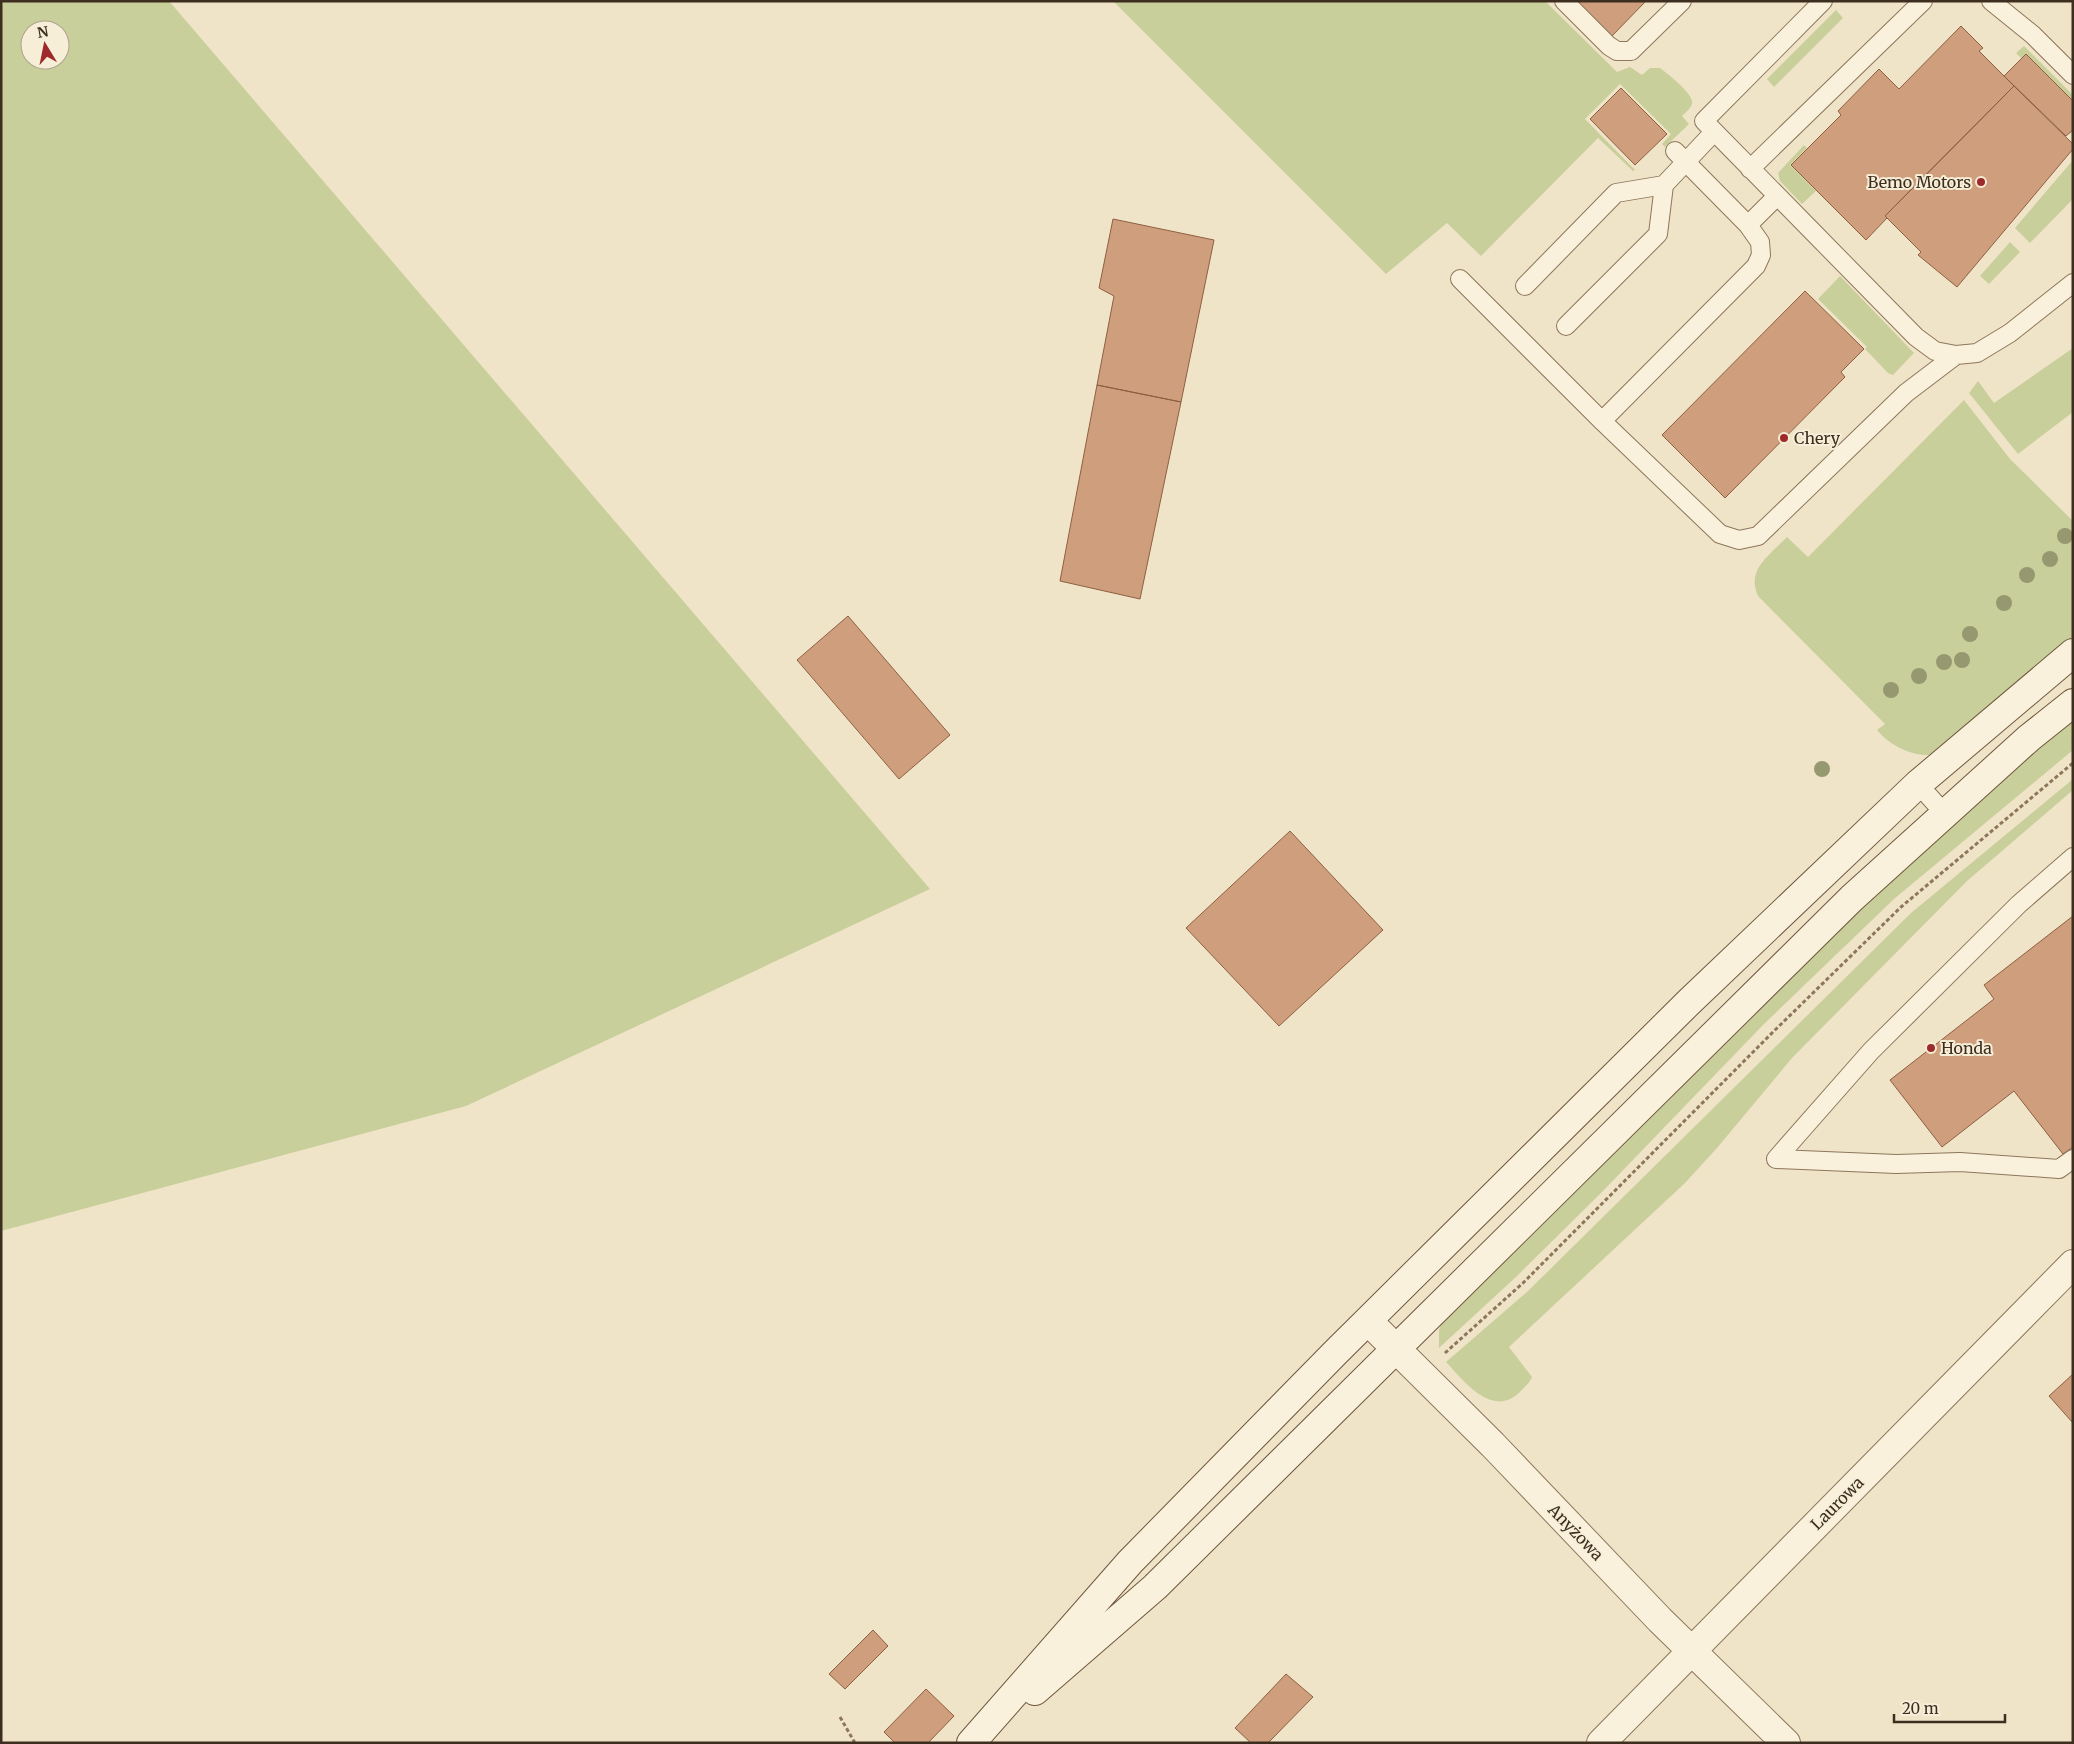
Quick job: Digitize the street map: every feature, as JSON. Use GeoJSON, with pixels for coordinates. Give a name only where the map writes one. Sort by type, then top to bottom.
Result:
{"type":"FeatureCollection","features":[{"type":"Feature","properties":{"kind":"main road"},"geometry":{"type":"LineString","coordinates":[[971,1743],[1130,1562],[1368,1321],[1689,1002],[1918,784],[2073,653]]}},
{"type":"Feature","properties":{"kind":"main road"},"geometry":{"type":"LineString","coordinates":[[976,1743],[1155,1587],[1859,891],[2029,738],[2073,703]]}},
{"type":"Feature","properties":{"kind":"main road","name":"Laurowa"},"geometry":{"type":"LineString","coordinates":[[1601,1743],[2073,1264]]}},
{"type":"Feature","properties":{"kind":"main road","name":"Anyżowa"},"geometry":{"type":"LineString","coordinates":[[1368,1321],[1691,1650],[1786,1743]]}},
{"type":"Feature","properties":{"kind":"lane"},"geometry":{"type":"LineString","coordinates":[[1564,1],[1609,46],[1617,51],[1631,51],[1682,1]]}},
{"type":"Feature","properties":{"kind":"lane"},"geometry":{"type":"LineString","coordinates":[[1822,1],[1704,121],[1916,336],[1935,351],[1956,355],[1978,353],[2010,333],[2073,283]]}},
{"type":"Feature","properties":{"kind":"lane"},"geometry":{"type":"LineString","coordinates":[[1750,169],[1923,1]]}},
{"type":"Feature","properties":{"kind":"lane"},"geometry":{"type":"LineString","coordinates":[[1991,1],[2033,35],[2073,75]]}},
{"type":"Feature","properties":{"kind":"lane"},"geometry":{"type":"LineString","coordinates":[[1566,326],[1658,234],[1664,185],[1680,157],[1714,132]]}},
{"type":"Feature","properties":{"kind":"lane"},"geometry":{"type":"LineString","coordinates":[[1602,421],[1756,266],[1761,255],[1760,242],[1748,225],[1680,157]]}},
{"type":"Feature","properties":{"kind":"lane"},"geometry":{"type":"LineString","coordinates":[[1525,286],[1616,193],[1664,185]]}},
{"type":"Feature","properties":{"kind":"lane"},"geometry":{"type":"LineString","coordinates":[[1748,225],[1777,196]]}},
{"type":"Feature","properties":{"kind":"lane"},"geometry":{"type":"LineString","coordinates":[[1460,279],[1602,421],[1720,534],[1739,540],[1758,536],[1906,393],[1956,355]]}},
{"type":"Feature","properties":{"kind":"lane"},"geometry":{"type":"LineString","coordinates":[[1918,784],[1944,813]]}},
{"type":"Feature","properties":{"kind":"lane"},"geometry":{"type":"LineString","coordinates":[[2073,857],[2019,904],[1885,1037],[1776,1159],[1896,1164],[1960,1162],[2058,1169],[2073,1159]]}},
{"type":"Feature","properties":{"kind":"path"},"geometry":{"type":"LineString","coordinates":[[1442,1355],[1523,1283],[1774,1031],[1902,907],[2073,763]]}},
{"type":"Feature","properties":{"kind":"path"},"geometry":{"type":"LineString","coordinates":[[840,1717],[855,1743]]}},
{"type":"Feature","properties":{"kind":"green space"},"geometry":{"type":"Polygon","coordinates":[[[1,1],[169,1],[930,889],[466,1106],[1,1231],[1,1]]]}},
{"type":"Feature","properties":{"kind":"green space"},"geometry":{"type":"Polygon","coordinates":[[[1113,1],[1545,1],[1617,72],[1630,67],[1642,75],[1650,68],[1660,68],[1685,90],[1692,100],[1692,104],[1682,116],[1689,124],[1665,147],[1662,144],[1671,134],[1620,84],[1585,119],[1635,170],[1633,171],[1598,138],[1481,256],[1447,223],[1386,274],[1113,1]]]}},
{"type":"Feature","properties":{"kind":"green space"},"geometry":{"type":"Polygon","coordinates":[[[1836,10],[1843,18],[1774,87],[1767,79],[1836,10]]]}},
{"type":"Feature","properties":{"kind":"green space"},"geometry":{"type":"Polygon","coordinates":[[[2024,46],[2073,95],[2073,101],[2026,54],[2021,58],[2016,53],[2024,46]]]}},
{"type":"Feature","properties":{"kind":"green space"},"geometry":{"type":"Polygon","coordinates":[[[1804,145],[1807,148],[1790,165],[1816,191],[1802,204],[1780,181],[1778,173],[1804,145]]]}},
{"type":"Feature","properties":{"kind":"green space"},"geometry":{"type":"Polygon","coordinates":[[[2073,160],[2073,199],[2030,243],[2015,228],[2073,160]]]}},
{"type":"Feature","properties":{"kind":"green space"},"geometry":{"type":"Polygon","coordinates":[[[2010,242],[2020,252],[1989,284],[1980,276],[2010,242]]]}},
{"type":"Feature","properties":{"kind":"green space"},"geometry":{"type":"Polygon","coordinates":[[[1840,276],[1914,353],[1893,375],[1888,373],[1865,349],[1867,347],[1818,299],[1840,276]]]}},
{"type":"Feature","properties":{"kind":"green space"},"geometry":{"type":"Polygon","coordinates":[[[2073,348],[2073,412],[2018,454],[1969,393],[1978,381],[1994,403],[2073,348]]]}},
{"type":"Feature","properties":{"kind":"green space"},"geometry":{"type":"Polygon","coordinates":[[[1964,400],[2010,459],[2073,521],[2073,641],[1937,754],[1921,755],[1904,750],[1882,736],[1877,730],[1885,724],[1758,596],[1755,578],[1757,570],[1767,556],[1787,537],[1808,557],[1964,400]]]}},
{"type":"Feature","properties":{"kind":"green space"},"geometry":{"type":"Polygon","coordinates":[[[2073,717],[2073,750],[1894,899],[1763,1025],[1603,1191],[1517,1276],[1439,1348],[1439,1330],[1443,1319],[1859,905],[2073,717]]]}},
{"type":"Feature","properties":{"kind":"green space"},"geometry":{"type":"Polygon","coordinates":[[[2073,779],[2073,790],[1967,881],[1792,1058],[1717,1148],[1685,1183],[1509,1347],[1532,1377],[1520,1392],[1510,1399],[1499,1401],[1489,1399],[1479,1394],[1461,1378],[1446,1362],[1528,1291],[1911,913],[2073,779]]]}},
{"type":"Feature","properties":{"kind":"building"},"geometry":{"type":"Polygon","coordinates":[[[1577,1],[1646,1],[1612,36],[1577,1]]]}},
{"type":"Feature","properties":{"kind":"building"},"geometry":{"type":"Polygon","coordinates":[[[1961,26],[1983,48],[1979,51],[2014,86],[1885,216],[1887,218],[1866,240],[1791,165],[1841,115],[1838,111],[1879,69],[1899,89],[1961,26]]]}},
{"type":"Feature","properties":{"kind":"building"},"geometry":{"type":"Polygon","coordinates":[[[2026,54],[2073,101],[2073,130],[2066,136],[2004,76],[2026,54]]]}},
{"type":"Feature","properties":{"kind":"building","name":"Bemo Motors"},"geometry":{"type":"Polygon","coordinates":[[[2014,86],[2073,144],[2073,149],[1957,287],[1918,255],[1921,252],[1885,216],[2014,86]]]}},
{"type":"Feature","properties":{"kind":"building"},"geometry":{"type":"Polygon","coordinates":[[[1621,88],[1667,134],[1635,165],[1590,119],[1621,88]]]}},
{"type":"Feature","properties":{"kind":"building"},"geometry":{"type":"Polygon","coordinates":[[[1113,219],[1214,240],[1181,402],[1097,385],[1114,296],[1099,288],[1113,219]]]}},
{"type":"Feature","properties":{"kind":"building"},"geometry":{"type":"Polygon","coordinates":[[[1805,291],[1864,349],[1841,372],[1845,377],[1725,498],[1662,435],[1805,291]]]}},
{"type":"Feature","properties":{"kind":"building"},"geometry":{"type":"Polygon","coordinates":[[[1097,385],[1181,402],[1140,599],[1060,581],[1097,385]]]}},
{"type":"Feature","properties":{"kind":"building"},"geometry":{"type":"Polygon","coordinates":[[[848,616],[950,735],[899,779],[797,660],[848,616]]]}},
{"type":"Feature","properties":{"kind":"building"},"geometry":{"type":"Polygon","coordinates":[[[1290,831],[1383,930],[1279,1026],[1186,928],[1290,831]]]}},
{"type":"Feature","properties":{"kind":"building"},"geometry":{"type":"Polygon","coordinates":[[[2073,916],[2073,1147],[2063,1154],[2014,1091],[1942,1147],[1890,1080],[1994,999],[1984,985],[2073,916]]]}},
{"type":"Feature","properties":{"kind":"building"},"geometry":{"type":"Polygon","coordinates":[[[2073,1374],[2073,1423],[2049,1396],[2073,1374]]]}},
{"type":"Feature","properties":{"kind":"building"},"geometry":{"type":"Polygon","coordinates":[[[873,1630],[888,1646],[845,1689],[829,1674],[873,1630]]]}},
{"type":"Feature","properties":{"kind":"building"},"geometry":{"type":"Polygon","coordinates":[[[1286,1674],[1313,1697],[1268,1743],[1251,1743],[1235,1728],[1286,1674]]]}},
{"type":"Feature","properties":{"kind":"building"},"geometry":{"type":"Polygon","coordinates":[[[926,1689],[954,1716],[928,1743],[895,1743],[884,1732],[926,1689]]]}},
{"type":"Feature","properties":{"kind":"place","name":"Bemo Motors"},"geometry":{"type":"Point","coordinates":[1981,182]}},
{"type":"Feature","properties":{"kind":"place","name":"Chery"},"geometry":{"type":"Point","coordinates":[1784,438]}},
{"type":"Feature","properties":{"kind":"place","name":"Honda"},"geometry":{"type":"Point","coordinates":[1931,1048]}}]}
